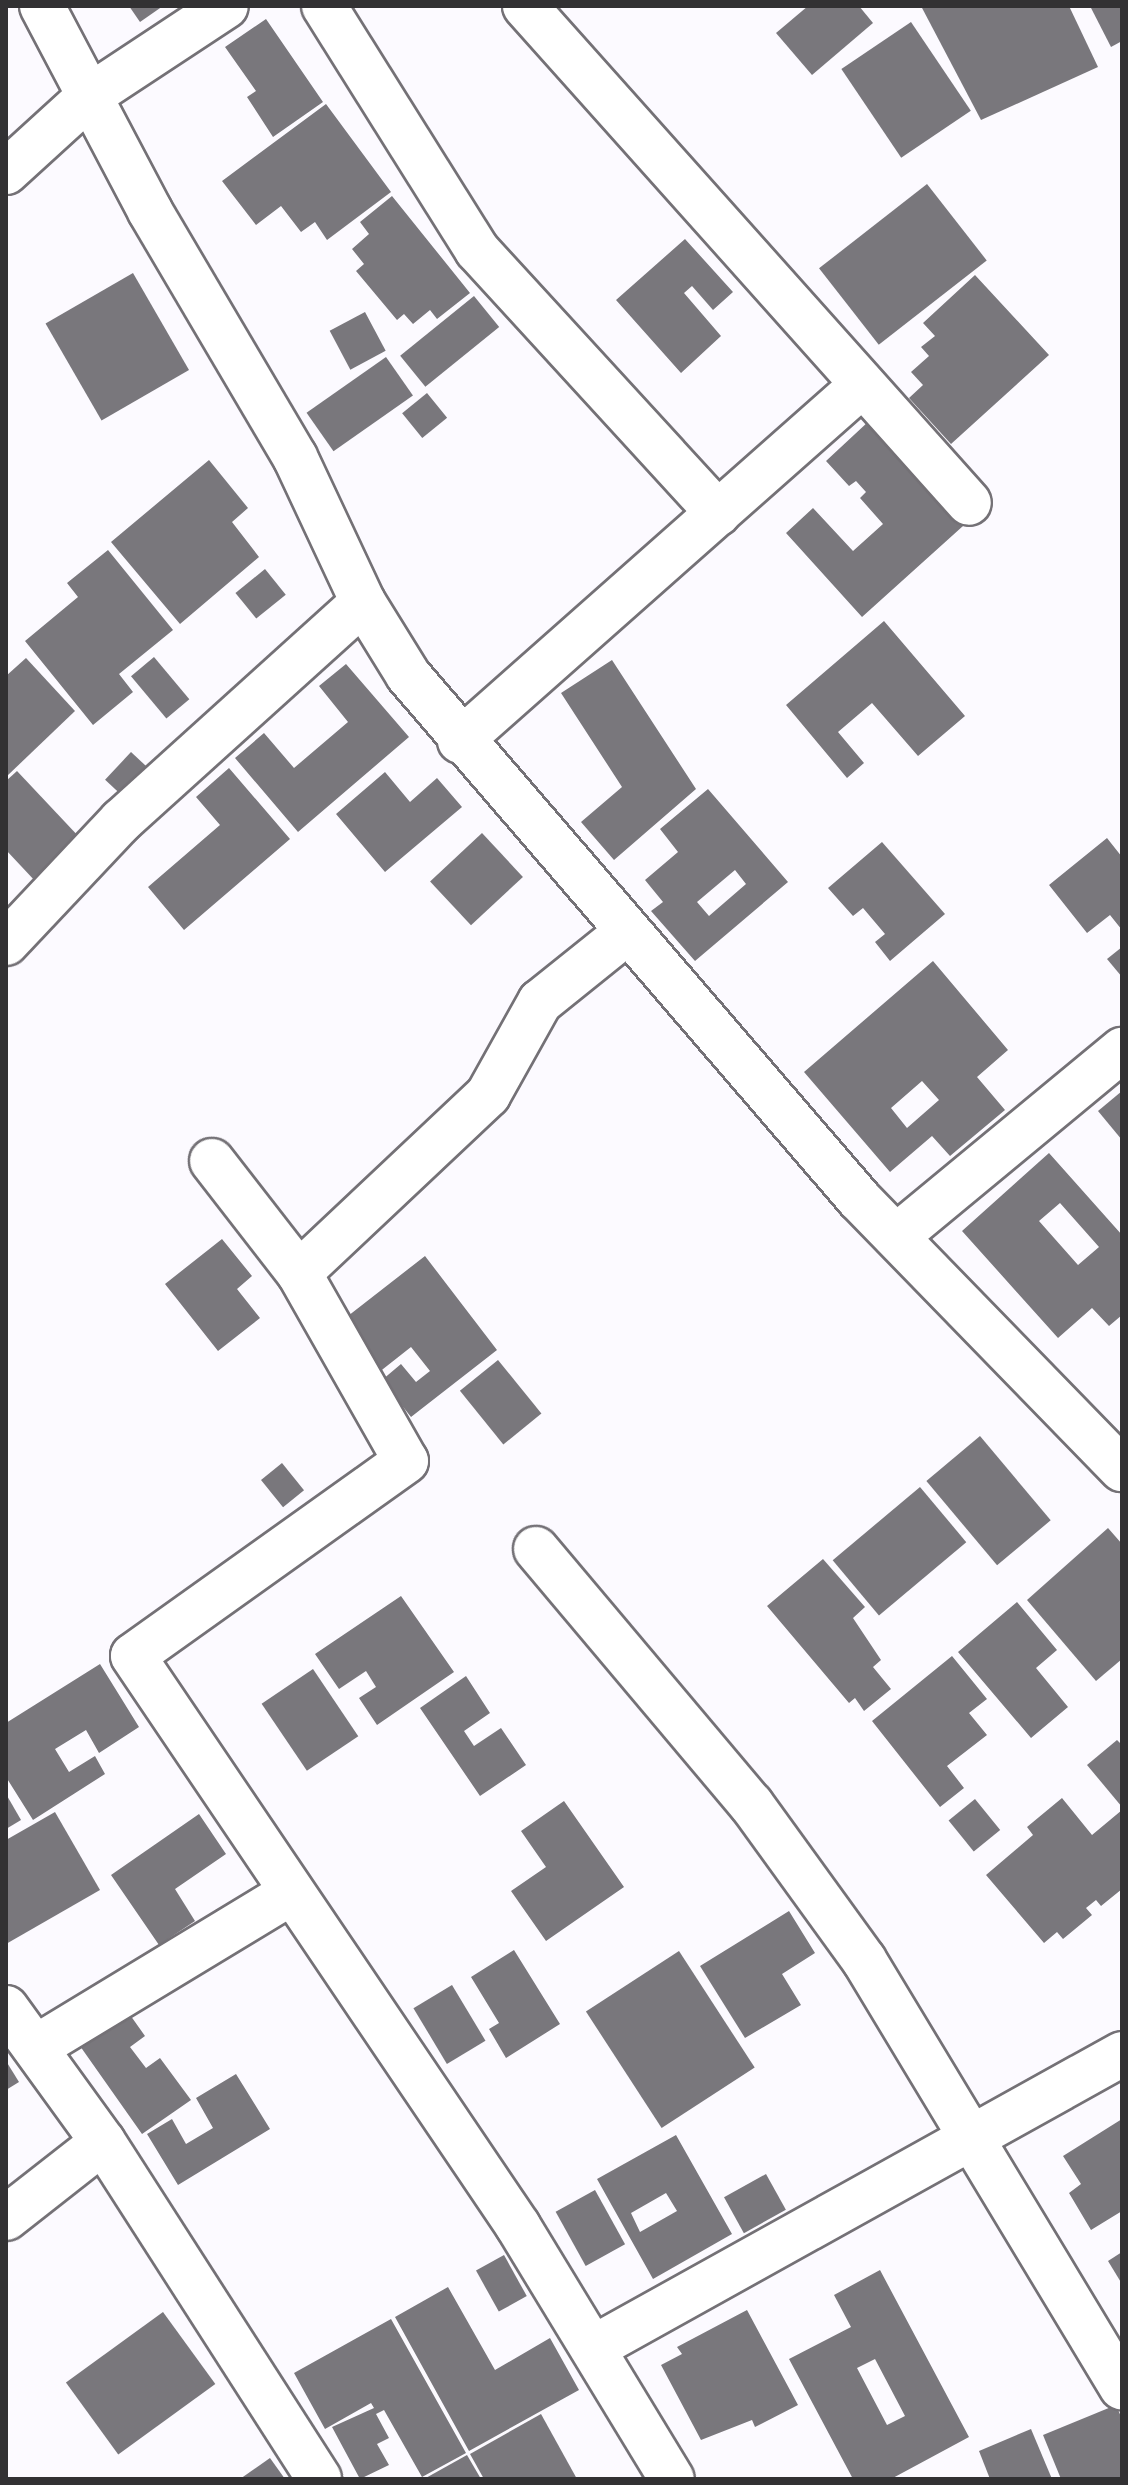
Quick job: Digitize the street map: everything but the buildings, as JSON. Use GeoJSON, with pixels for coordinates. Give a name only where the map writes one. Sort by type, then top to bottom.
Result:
{"type":"FeatureCollection","features":[{"type":"Feature","properties":{"kind":"street"},"geometry":{"type":"LineString","coordinates":[[42,6],[88,97],[295,457],[363,602],[460,741],[897,1236],[1122,1469]]}},
{"type":"Feature","properties":{"kind":"street"},"geometry":{"type":"LineString","coordinates":[[6,172],[88,97],[226,6]]}},
{"type":"Feature","properties":{"kind":"street"},"geometry":{"type":"LineString","coordinates":[[324,6],[477,250],[718,513]]}},
{"type":"Feature","properties":{"kind":"street"},"geometry":{"type":"LineString","coordinates":[[525,6],[861,386],[969,503]]}},
{"type":"Feature","properties":{"kind":"street"},"geometry":{"type":"LineString","coordinates":[[460,741],[861,386]]}},
{"type":"Feature","properties":{"kind":"street"},"geometry":{"type":"LineString","coordinates":[[6,943],[121,821],[363,602]]}},
{"type":"Feature","properties":{"kind":"street"},"geometry":{"type":"LineString","coordinates":[[299,1273],[488,1095],[540,1002],[627,932]]}},
{"type":"Feature","properties":{"kind":"street"},"geometry":{"type":"LineString","coordinates":[[897,1236],[1122,1050]]}},
{"type":"Feature","properties":{"kind":"street"},"geometry":{"type":"LineString","coordinates":[[212,1161],[299,1273],[406,1461],[133,1656],[518,2226],[672,2479]]}},
{"type":"Feature","properties":{"kind":"street"},"geometry":{"type":"LineString","coordinates":[[536,1549],[751,1804],[864,1960],[1122,2387]]}},
{"type":"Feature","properties":{"kind":"street"},"geometry":{"type":"LineString","coordinates":[[38,2046],[291,1893]]}},
{"type":"Feature","properties":{"kind":"street"},"geometry":{"type":"LineString","coordinates":[[6,2008],[38,2046],[103,2142],[319,2479]]}},
{"type":"Feature","properties":{"kind":"street"},"geometry":{"type":"LineString","coordinates":[[593,2348],[974,2141],[1122,2054]]}},
{"type":"Feature","properties":{"kind":"street"},"geometry":{"type":"LineString","coordinates":[[6,2218],[103,2142]]}}]}
